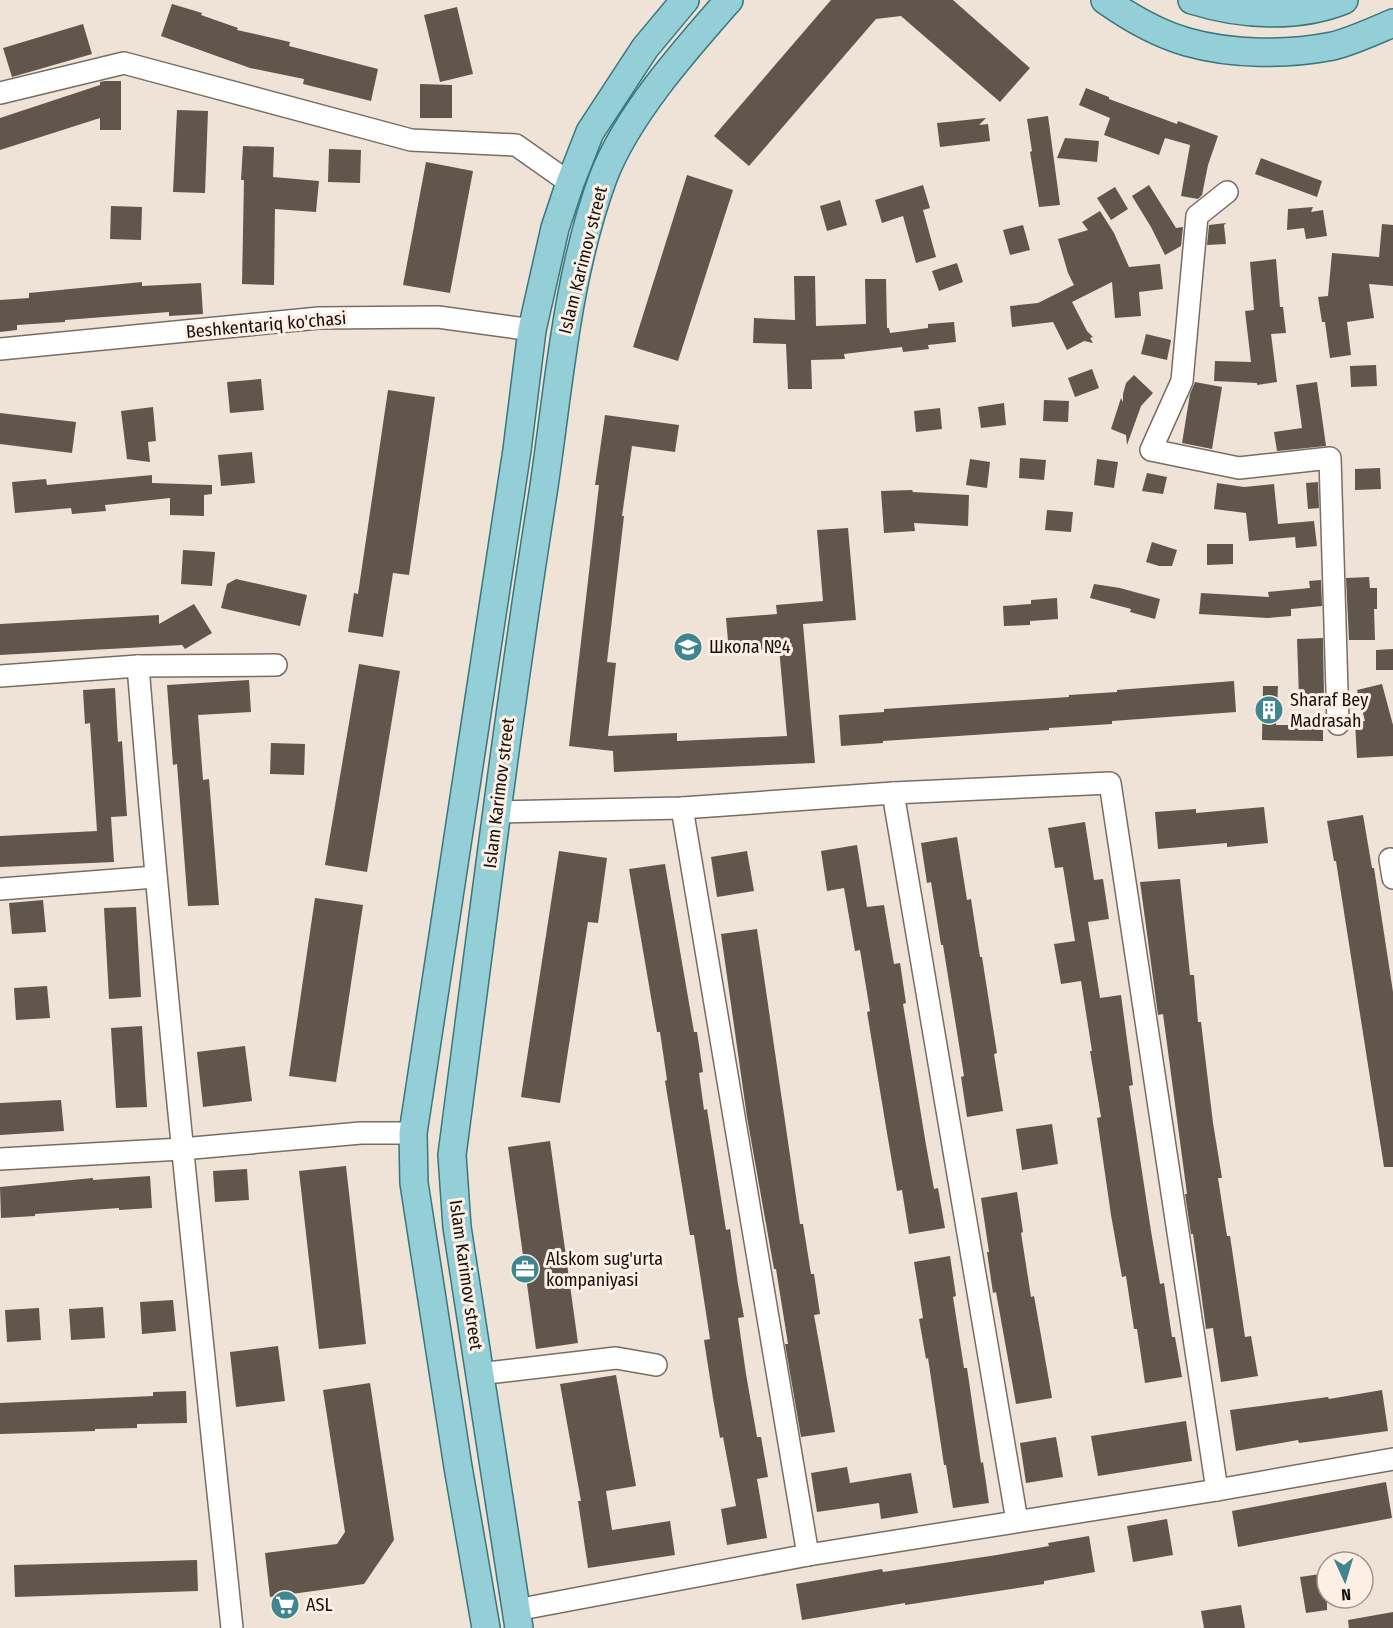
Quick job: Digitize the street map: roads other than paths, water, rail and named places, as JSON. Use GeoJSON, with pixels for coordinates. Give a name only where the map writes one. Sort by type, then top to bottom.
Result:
{"type":"FeatureCollection","features":[{"type":"Feature","properties":{"kind":"main road","name":"Islam Karimov street"},"geometry":{"type":"LineString","coordinates":[[486,1628],[456,1455],[414,1183],[413,1133],[517,450],[531,330],[555,228],[590,132],[645,48],[685,0]]}},
{"type":"Feature","properties":{"kind":"main road","name":"Islam Karimov street"},"geometry":{"type":"LineString","coordinates":[[518,1619],[457,1227],[452,1155],[516,667],[551,442],[566,323],[589,220],[604,175],[627,128],[685,51],[729,0]]}},
{"type":"Feature","properties":{"kind":"main road"},"geometry":{"type":"LineString","coordinates":[[1105,0],[1148,26],[1186,42],[1224,49],[1262,52],[1298,51],[1335,45],[1393,23]]}},
{"type":"Feature","properties":{"kind":"main road"},"geometry":{"type":"LineString","coordinates":[[1192,0],[1216,8],[1249,12],[1292,11],[1344,0]]}},
{"type":"Feature","properties":{"kind":"street"},"geometry":{"type":"LineString","coordinates":[[0,93],[124,63],[411,140],[516,145],[570,183]]}},
{"type":"Feature","properties":{"kind":"street"},"geometry":{"type":"LineString","coordinates":[[1227,192],[1197,216],[1182,381],[1150,450],[1239,468],[1330,458],[1338,724]]}},
{"type":"Feature","properties":{"kind":"street","name":"Beshkentariq ko'chasi"},"geometry":{"type":"LineString","coordinates":[[0,349],[319,318],[438,317],[531,330]]}},
{"type":"Feature","properties":{"kind":"street"},"geometry":{"type":"LineString","coordinates":[[0,676],[138,666],[276,665]]}},
{"type":"Feature","properties":{"kind":"street"},"geometry":{"type":"LineString","coordinates":[[138,666],[155,877],[232,1628]]}},
{"type":"Feature","properties":{"kind":"street"},"geometry":{"type":"LineString","coordinates":[[497,812],[682,808],[893,793],[1110,783],[1217,1491]]}},
{"type":"Feature","properties":{"kind":"street"},"geometry":{"type":"LineString","coordinates":[[893,793],[1017,1521]]}},
{"type":"Feature","properties":{"kind":"street"},"geometry":{"type":"LineString","coordinates":[[682,808],[808,1555]]}},
{"type":"Feature","properties":{"kind":"street"},"geometry":{"type":"LineString","coordinates":[[0,889],[155,877]]}},
{"type":"Feature","properties":{"kind":"street"},"geometry":{"type":"LineString","coordinates":[[0,1159],[182,1149],[361,1133],[413,1133]]}},
{"type":"Feature","properties":{"kind":"street"},"geometry":{"type":"LineString","coordinates":[[479,1374],[616,1358],[656,1365]]}},
{"type":"Feature","properties":{"kind":"street"},"geometry":{"type":"LineString","coordinates":[[518,1619],[808,1555],[1217,1491],[1393,1460]]}},
{"type":"Feature","properties":{"kind":"place","name":"Школа №4"},"geometry":{"type":"Point","coordinates":[688,647]}},
{"type":"Feature","properties":{"kind":"place","name":"Sharaf Bey Madrasah"},"geometry":{"type":"Point","coordinates":[1269,710]}},
{"type":"Feature","properties":{"kind":"place","name":"Alskom sug'urta kompaniyasi"},"geometry":{"type":"Point","coordinates":[525,1269]}},
{"type":"Feature","properties":{"kind":"place","name":"ASL"},"geometry":{"type":"Point","coordinates":[285,1605]}}]}
